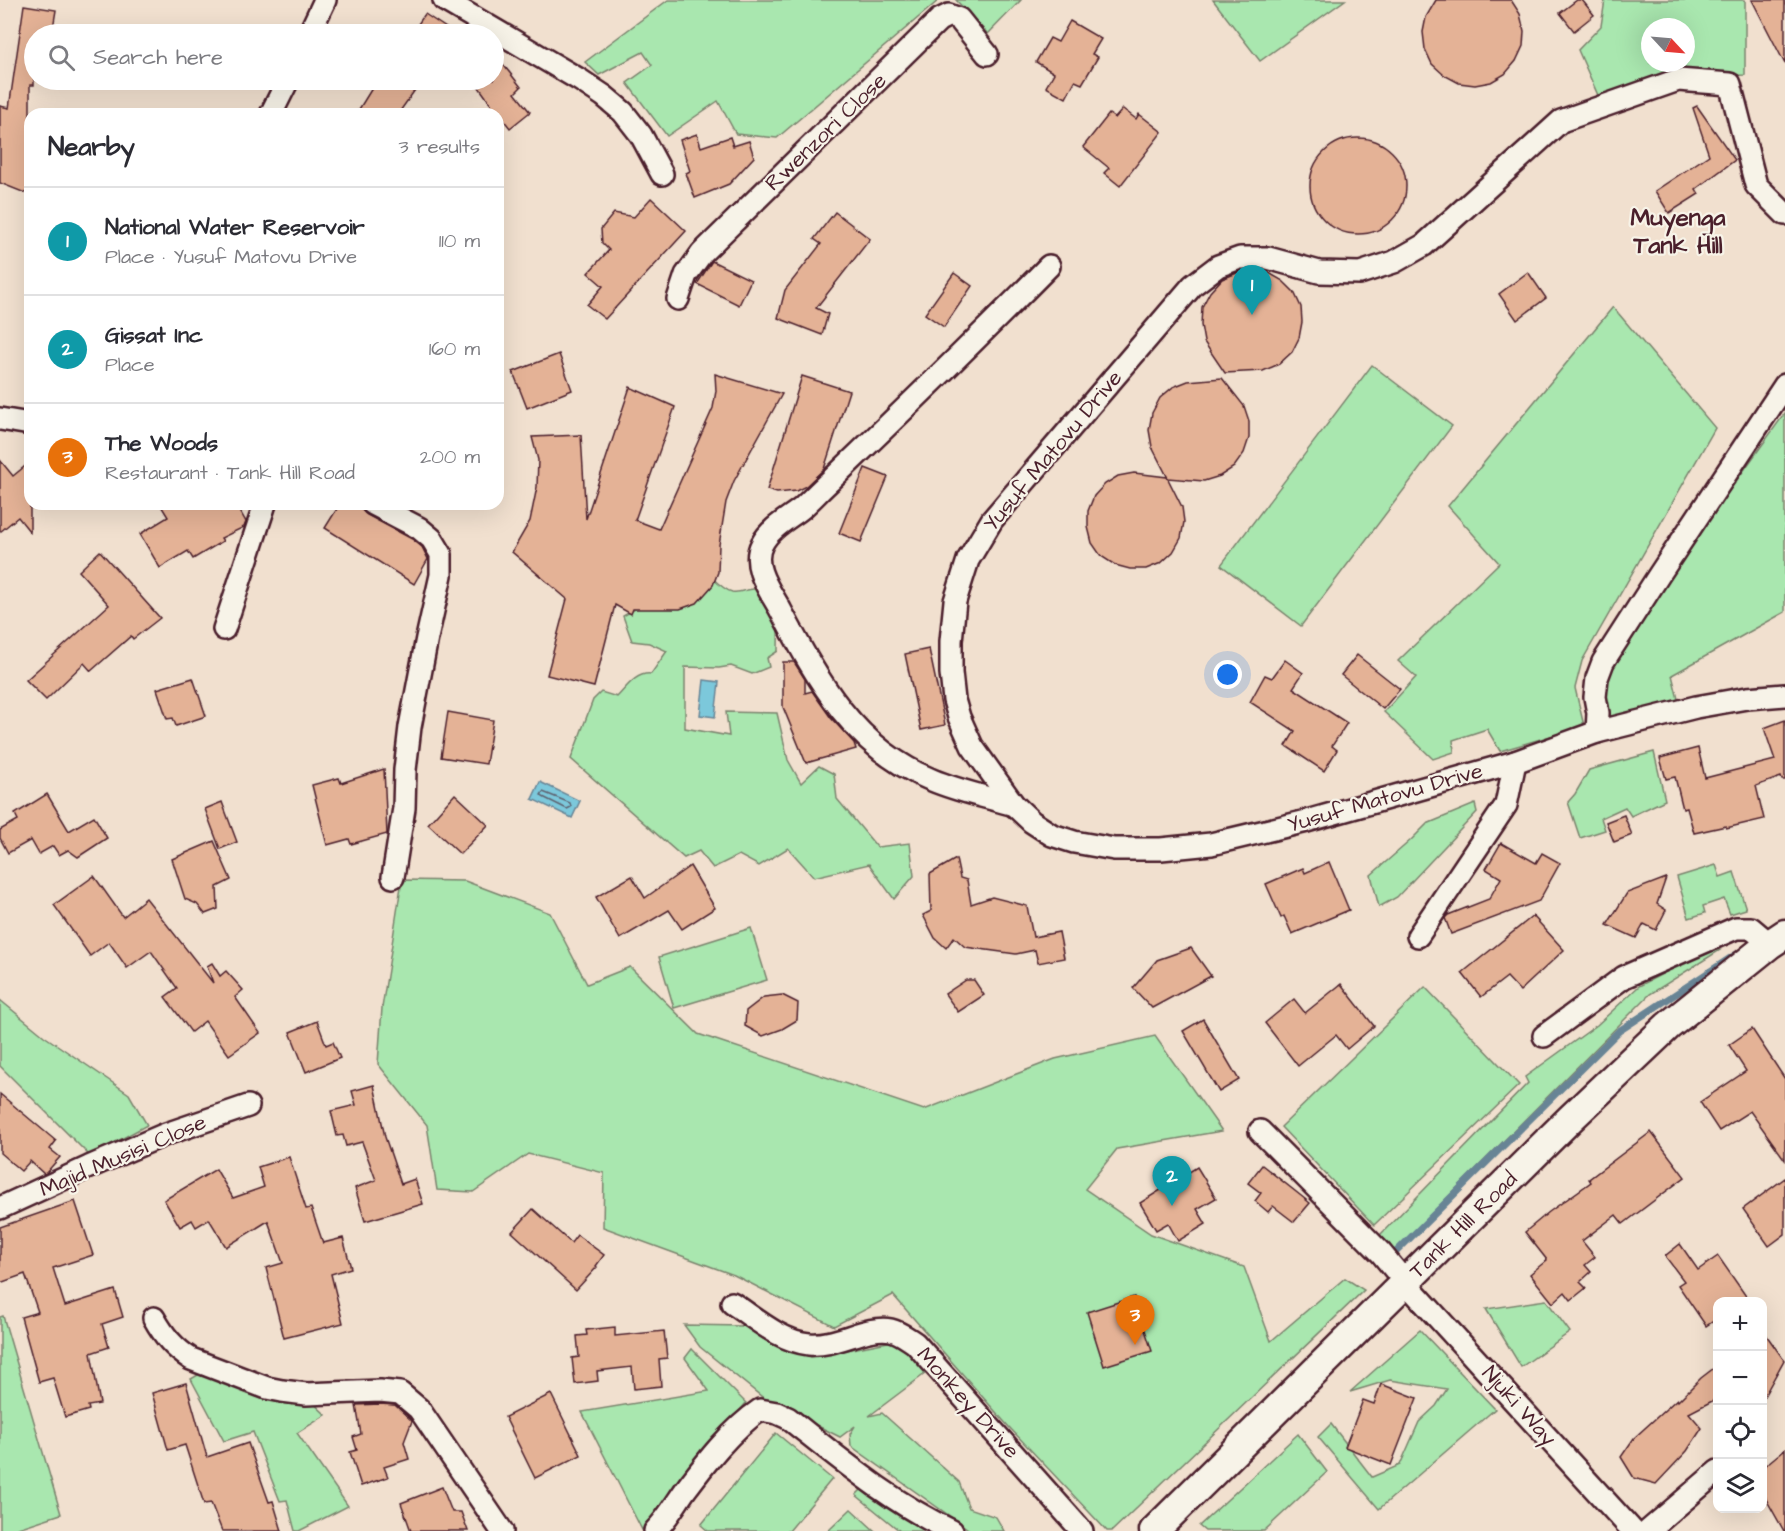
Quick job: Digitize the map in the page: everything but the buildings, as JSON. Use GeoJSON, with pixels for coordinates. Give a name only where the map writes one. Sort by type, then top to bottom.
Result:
{"type":"FeatureCollection","features":[{"type":"Feature","properties":{"kind":"street"},"geometry":{"type":"LineString","coordinates":[[314,24],[325,0]]}},
{"type":"Feature","properties":{"kind":"street"},"geometry":{"type":"LineString","coordinates":[[444,0],[485,24]]}},
{"type":"Feature","properties":{"kind":"street","name":"Rwenzori Close"},"geometry":{"type":"LineString","coordinates":[[678,299],[686,274],[702,252],[939,20],[950,15],[959,19],[987,54]]}},
{"type":"Feature","properties":{"kind":"street"},"geometry":{"type":"LineString","coordinates":[[504,35],[580,80],[623,112],[641,135],[662,174]]}},
{"type":"Feature","properties":{"kind":"street","name":"Yusuf Matovu Drive"},"geometry":{"type":"LineString","coordinates":[[1785,214],[1756,185],[1730,84],[1678,80],[1561,121],[1424,245],[1394,262],[1360,273],[1319,272],[1268,258],[1240,258],[1218,266],[1192,285],[992,520],[968,560],[955,601],[951,641],[951,673],[954,700],[959,717],[972,746],[1014,805],[1032,822],[1052,835],[1074,842],[1114,849],[1161,849],[1212,844],[1307,821],[1515,762],[1597,732],[1719,702],[1785,695]]}},
{"type":"Feature","properties":{"kind":"street"},"geometry":{"type":"LineString","coordinates":[[275,108],[283,90]]}},
{"type":"Feature","properties":{"kind":"street"},"geometry":{"type":"LineString","coordinates":[[1014,805],[932,780],[899,763],[862,734],[837,706],[818,679],[764,579],[758,554],[762,543],[772,531],[800,509],[899,416],[1049,266]]}},
{"type":"Feature","properties":{"kind":"street"},"geometry":{"type":"LineString","coordinates":[[1597,732],[1598,714],[1594,698],[1597,678],[1603,662],[1785,385]]}},
{"type":"Feature","properties":{"kind":"street"},"geometry":{"type":"LineString","coordinates":[[0,419],[24,423]]}},
{"type":"Feature","properties":{"kind":"street"},"geometry":{"type":"LineString","coordinates":[[224,629],[263,510]]}},
{"type":"Feature","properties":{"kind":"street"},"geometry":{"type":"LineString","coordinates":[[384,510],[419,528],[432,539],[441,554],[441,575],[412,716],[405,770],[404,808],[393,877]]}},
{"type":"Feature","properties":{"kind":"street"},"geometry":{"type":"LineString","coordinates":[[1418,936],[1506,805],[1515,762]]}},
{"type":"Feature","properties":{"kind":"street"},"geometry":{"type":"LineString","coordinates":[[1544,1036],[1624,977],[1736,928],[1750,928],[1778,939]]}},
{"type":"Feature","properties":{"kind":"street","name":"Tank Hill Road"},"geometry":{"type":"LineString","coordinates":[[1154,1531],[1570,1119],[1668,1026],[1778,939]]}},
{"type":"Feature","properties":{"kind":"street","name":"Majid Musisi Close"},"geometry":{"type":"LineString","coordinates":[[0,1208],[166,1134],[248,1106]]}},
{"type":"Feature","properties":{"kind":"street","name":"Njuki Way"},"geometry":{"type":"LineString","coordinates":[[1260,1131],[1381,1253],[1633,1531]]}},
{"type":"Feature","properties":{"kind":"street","name":"Monkey Drive"},"geometry":{"type":"LineString","coordinates":[[732,1303],[796,1342],[825,1344],[879,1329],[903,1335],[915,1343],[1082,1531]]}},
{"type":"Feature","properties":{"kind":"street"},"geometry":{"type":"LineString","coordinates":[[154,1318],[170,1343],[191,1359],[267,1388],[306,1394],[380,1391],[400,1393],[420,1409],[502,1531]]}},
{"type":"Feature","properties":{"kind":"street"},"geometry":{"type":"LineString","coordinates":[[655,1531],[732,1434],[760,1410],[788,1418],[855,1471],[926,1519],[952,1531]]}},
{"type":"Feature","properties":{"kind":"street"},"geometry":{"type":"LineString","coordinates":[[1648,1531],[1713,1475]]}},
{"type":"Feature","properties":{"kind":"green space"},"geometry":{"type":"Polygon","coordinates":[[[668,0],[939,0],[777,138],[736,134],[718,101],[667,136],[627,83],[652,65],[643,52],[599,75],[585,62],[668,0]]]}},
{"type":"Feature","properties":{"kind":"green space"},"geometry":{"type":"Polygon","coordinates":[[[956,0],[1021,0],[988,34],[956,0]]]}},
{"type":"Feature","properties":{"kind":"green space"},"geometry":{"type":"Polygon","coordinates":[[[1213,0],[1345,0],[1260,61],[1213,0]]]}},
{"type":"Feature","properties":{"kind":"green space"},"geometry":{"type":"Polygon","coordinates":[[[1605,0],[1745,0],[1745,75],[1689,77],[1601,102],[1578,50],[1601,26],[1605,0]]]}},
{"type":"Feature","properties":{"kind":"green space"},"geometry":{"type":"Polygon","coordinates":[[[1613,307],[1715,428],[1582,661],[1575,688],[1584,726],[1500,751],[1487,729],[1453,740],[1454,752],[1433,759],[1384,712],[1416,677],[1398,661],[1499,563],[1448,506],[1613,307]]]}},
{"type":"Feature","properties":{"kind":"green space"},"geometry":{"type":"Polygon","coordinates":[[[1372,365],[1452,426],[1301,626],[1221,565],[1372,365]]]}},
{"type":"Feature","properties":{"kind":"green space"},"geometry":{"type":"Polygon","coordinates":[[[1785,413],[1785,612],[1672,675],[1680,707],[1606,722],[1601,682],[1643,611],[1785,413]]]}},
{"type":"Feature","properties":{"kind":"green space"},"geometry":{"type":"Polygon","coordinates":[[[706,572],[728,591],[755,589],[770,598],[777,615],[778,651],[767,658],[769,667],[752,674],[731,666],[685,667],[685,728],[729,736],[726,712],[777,713],[788,760],[801,783],[819,766],[834,774],[837,799],[877,847],[910,843],[914,876],[894,899],[869,864],[814,877],[788,848],[759,866],[739,855],[713,868],[699,851],[684,858],[571,759],[593,700],[601,692],[617,697],[636,678],[651,674],[667,651],[649,643],[632,641],[623,616],[706,572]]]}},
{"type":"Feature","properties":{"kind":"green space"},"geometry":{"type":"Polygon","coordinates":[[[1654,752],[1665,800],[1631,816],[1625,807],[1601,818],[1605,830],[1580,838],[1568,802],[1589,770],[1654,752]]]}},
{"type":"Feature","properties":{"kind":"green space"},"geometry":{"type":"Polygon","coordinates":[[[1475,804],[1477,812],[1397,897],[1379,907],[1371,875],[1427,824],[1475,804]]]}},
{"type":"Feature","properties":{"kind":"green space"},"geometry":{"type":"Polygon","coordinates":[[[1716,865],[1720,877],[1734,872],[1746,909],[1730,914],[1724,899],[1703,906],[1705,913],[1689,918],[1677,877],[1716,865]]]}},
{"type":"Feature","properties":{"kind":"green space"},"geometry":{"type":"Polygon","coordinates":[[[402,880],[465,881],[550,913],[587,984],[630,967],[698,1034],[924,1110],[1055,1059],[1155,1036],[1222,1131],[1117,1149],[1085,1189],[1151,1234],[1244,1267],[1271,1341],[1345,1278],[1364,1290],[1112,1531],[1107,1531],[1009,1427],[893,1295],[834,1326],[734,1275],[603,1227],[604,1173],[528,1154],[473,1192],[437,1190],[427,1125],[378,1064],[382,1008],[402,880]]]}},
{"type":"Feature","properties":{"kind":"green space"},"geometry":{"type":"Polygon","coordinates":[[[751,928],[767,980],[674,1008],[659,957],[751,928]]]}},
{"type":"Feature","properties":{"kind":"green space"},"geometry":{"type":"Polygon","coordinates":[[[1712,948],[1720,950],[1650,994],[1394,1251],[1380,1235],[1528,1083],[1525,1077],[1597,1025],[1639,986],[1712,948]]]}},
{"type":"Feature","properties":{"kind":"green space"},"geometry":{"type":"Polygon","coordinates":[[[1425,987],[1519,1085],[1374,1225],[1281,1127],[1425,987]]]}},
{"type":"Feature","properties":{"kind":"green space"},"geometry":{"type":"Polygon","coordinates":[[[0,1000],[44,1036],[129,1094],[147,1125],[90,1156],[0,1066],[0,1000]]]}},
{"type":"Feature","properties":{"kind":"green space"},"geometry":{"type":"Polygon","coordinates":[[[1546,1300],[1570,1332],[1521,1367],[1486,1309],[1546,1300]]]}},
{"type":"Feature","properties":{"kind":"green space"},"geometry":{"type":"Polygon","coordinates":[[[3,1316],[61,1514],[9,1531],[0,1531],[0,1317],[3,1316]]]}},
{"type":"Feature","properties":{"kind":"green space"},"geometry":{"type":"Polygon","coordinates":[[[684,1325],[744,1326],[811,1357],[893,1341],[930,1370],[869,1416],[882,1413],[959,1482],[969,1508],[996,1517],[1004,1531],[971,1531],[851,1446],[850,1434],[855,1426],[840,1437],[766,1400],[700,1347],[684,1325]]]}},
{"type":"Feature","properties":{"kind":"green space"},"geometry":{"type":"Polygon","coordinates":[[[1420,1330],[1495,1409],[1379,1509],[1318,1437],[1331,1424],[1372,1477],[1400,1465],[1419,1422],[1436,1406],[1447,1389],[1390,1380],[1350,1392],[1420,1330]]]}},
{"type":"Feature","properties":{"kind":"green space"},"geometry":{"type":"Polygon","coordinates":[[[692,1349],[746,1403],[642,1530],[582,1412],[709,1391],[685,1358],[692,1349]]]}},
{"type":"Feature","properties":{"kind":"green space"},"geometry":{"type":"Polygon","coordinates":[[[203,1372],[311,1401],[326,1415],[297,1433],[348,1506],[295,1531],[287,1500],[280,1501],[253,1432],[224,1441],[191,1379],[203,1372]]]}},
{"type":"Feature","properties":{"kind":"green space"},"geometry":{"type":"Polygon","coordinates":[[[776,1433],[832,1479],[789,1531],[708,1531],[701,1525],[776,1433]]]}},
{"type":"Feature","properties":{"kind":"green space"},"geometry":{"type":"Polygon","coordinates":[[[1298,1434],[1327,1472],[1264,1531],[1205,1531],[1199,1526],[1298,1434]]]}},
{"type":"Feature","properties":{"kind":"green space"},"geometry":{"type":"Polygon","coordinates":[[[865,1486],[930,1531],[900,1531],[856,1495],[865,1486]]]}},
{"type":"Feature","properties":{"kind":"green space"},"geometry":{"type":"Polygon","coordinates":[[[851,1509],[875,1531],[828,1531],[851,1509]]]}},
{"type":"Feature","properties":{"kind":"water"},"geometry":{"type":"Polygon","coordinates":[[[704,680],[719,682],[715,717],[700,715],[704,680]]]}},
{"type":"Feature","properties":{"kind":"water"},"geometry":{"type":"Polygon","coordinates":[[[540,782],[580,801],[572,818],[532,799],[540,782]]]}},
{"type":"Feature","properties":{"kind":"waterway"},"geometry":{"type":"LineString","coordinates":[[1395,1253],[1619,1031],[1735,955]]}},
{"type":"Feature","properties":{"kind":"place","name":"National Water Reservoir"},"geometry":{"type":"Point","coordinates":[1252,315]}},
{"type":"Feature","properties":{"kind":"place","name":"Gissat Inc"},"geometry":{"type":"Point","coordinates":[1172,1206]}},
{"type":"Feature","properties":{"kind":"place","name":"The Woods"},"geometry":{"type":"Point","coordinates":[1135,1345]}},
{"type":"Feature","properties":{"kind":"district","name":"Muyenga Tank Hill"},"geometry":{"type":"Point","coordinates":[1678,232]}}]}
